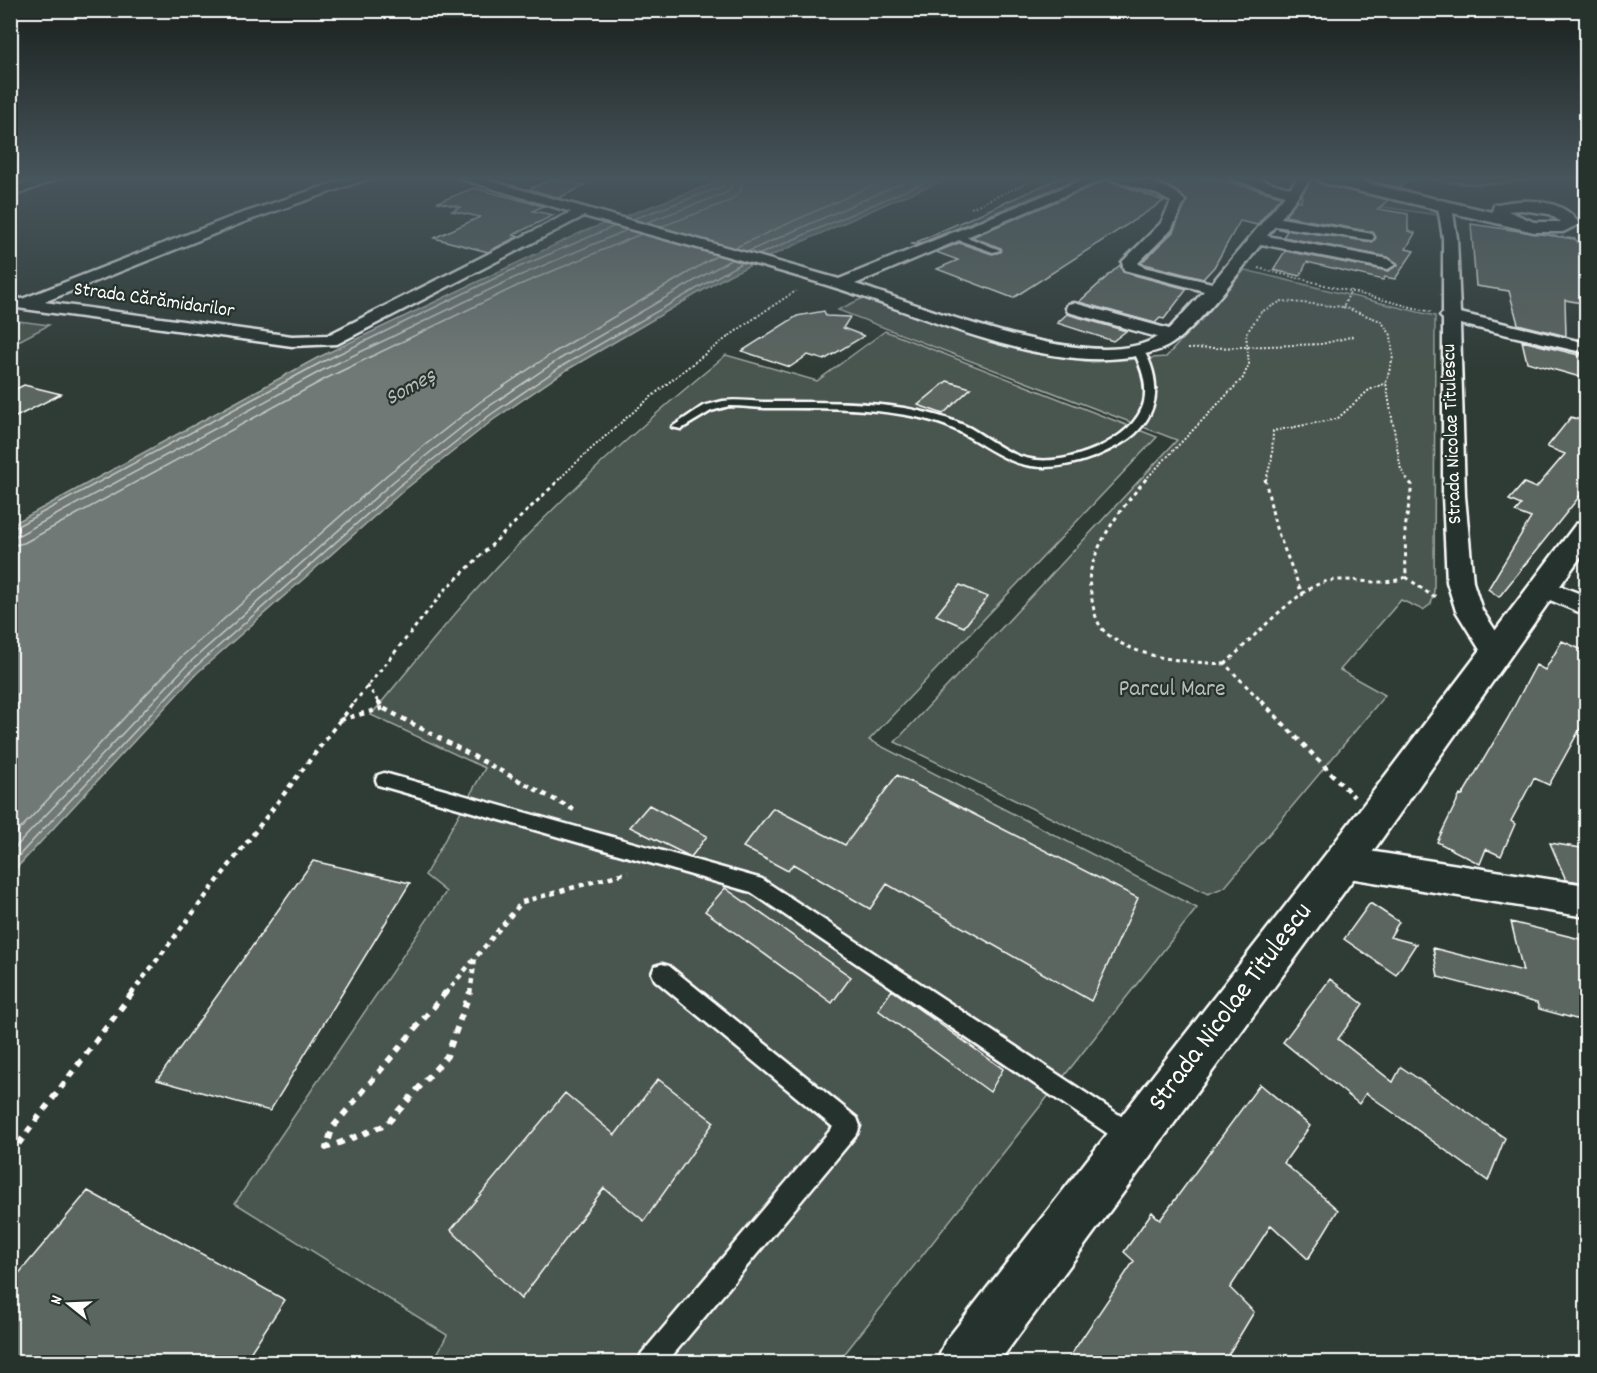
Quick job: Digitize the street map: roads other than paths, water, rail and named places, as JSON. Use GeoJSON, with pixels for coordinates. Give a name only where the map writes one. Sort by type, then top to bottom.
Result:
{"type":"FeatureCollection","features":[{"type":"Feature","properties":{"kind":"main road","name":"Strada Nicolae Titulescu"},"geometry":{"type":"LineString","coordinates":[[965,1362],[1343,862],[1542,587],[1587,530]]}},
{"type":"Feature","properties":{"kind":"street"},"geometry":{"type":"LineString","coordinates":[[17,302],[177,242]]}},
{"type":"Feature","properties":{"kind":"street","name":"Strada Cărămidarilor"},"geometry":{"type":"LineString","coordinates":[[17,302],[292,341],[331,340],[529,242]]}},
{"type":"Feature","properties":{"kind":"street"},"geometry":{"type":"LineString","coordinates":[[694,242],[840,284],[1029,346],[1066,353],[1101,354],[1142,349],[1158,344],[1171,335],[1216,288],[1255,242]]}},
{"type":"Feature","properties":{"kind":"street"},"geometry":{"type":"LineString","coordinates":[[840,284],[941,242]]}},
{"type":"Feature","properties":{"kind":"street"},"geometry":{"type":"LineString","coordinates":[[1148,242],[1130,262],[1130,267],[1138,271],[1216,288]]}},
{"type":"Feature","properties":{"kind":"street"},"geometry":{"type":"LineString","coordinates":[[1273,242],[1388,264]]}},
{"type":"Feature","properties":{"kind":"street","name":"Strada Nicolae Titulescu"},"geometry":{"type":"LineString","coordinates":[[1450,242],[1449,316],[1454,496],[1460,582],[1469,611],[1495,651]]}},
{"type":"Feature","properties":{"kind":"street"},"geometry":{"type":"LineString","coordinates":[[1074,309],[1171,335]]}},
{"type":"Feature","properties":{"kind":"street"},"geometry":{"type":"LineString","coordinates":[[1449,316],[1587,348]]}},
{"type":"Feature","properties":{"kind":"street"},"geometry":{"type":"LineString","coordinates":[[1542,587],[1587,606]]}},
{"type":"Feature","properties":{"kind":"street"},"geometry":{"type":"LineString","coordinates":[[1343,862],[1587,901]]}},
{"type":"Feature","properties":{"kind":"lane"},"geometry":{"type":"LineString","coordinates":[[973,242],[996,250]]}},
{"type":"Feature","properties":{"kind":"lane"},"geometry":{"type":"LineString","coordinates":[[677,427],[716,405],[852,406],[914,413],[941,420],[966,429],[1020,460],[1053,464],[1117,444],[1134,432],[1144,416],[1150,398],[1148,368],[1142,349]]}},
{"type":"Feature","properties":{"kind":"lane"},"geometry":{"type":"LineString","coordinates":[[384,780],[756,885],[1133,1137]]}},
{"type":"Feature","properties":{"kind":"lane"},"geometry":{"type":"LineString","coordinates":[[651,1362],[849,1126],[662,973]]}},
{"type":"Feature","properties":{"kind":"water","name":"Someș"},"geometry":{"type":"Polygon","coordinates":[[[561,242],[802,242],[729,275],[565,371],[493,420],[403,491],[197,673],[11,874],[11,525],[317,358],[561,242]]]}},
{"type":"Feature","properties":{"kind":"park label","name":"Parcul Mare"},"geometry":{"type":"Point","coordinates":[1172,690]}}]}
